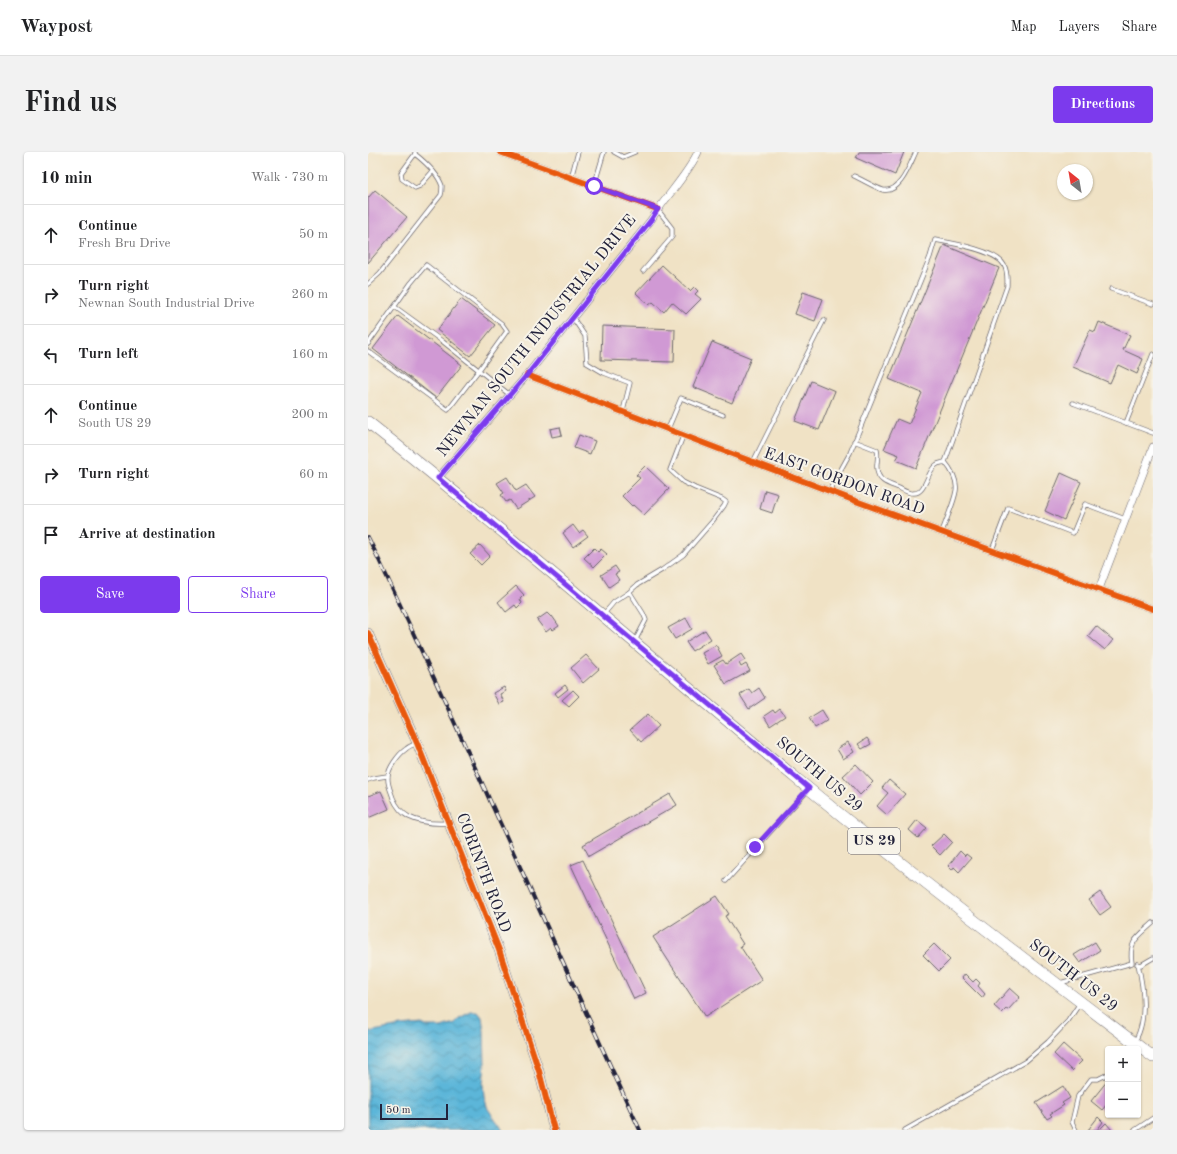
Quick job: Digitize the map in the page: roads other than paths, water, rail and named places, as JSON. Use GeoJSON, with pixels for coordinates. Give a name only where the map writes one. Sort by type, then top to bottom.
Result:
{"type":"FeatureCollection","features":[{"type":"Feature","properties":{"kind":"main road","name":"US 29"},"geometry":{"type":"LineString","coordinates":[[368,422],[603,615]]}},
{"type":"Feature","properties":{"kind":"main road","name":"SOUTH US 29"},"geometry":{"type":"LineString","coordinates":[[603,615],[876,843],[1081,1002],[1132,1046]]}},
{"type":"Feature","properties":{"kind":"main road","name":"SOUTH US 29"},"geometry":{"type":"LineString","coordinates":[[1141,1051],[1153,1057]]}},
{"type":"Feature","properties":{"kind":"street"},"geometry":{"type":"LineString","coordinates":[[500,152],[658,209]]}},
{"type":"Feature","properties":{"kind":"street","name":"NEWNAN SOUTH INDUSTRIAL DRIVE"},"geometry":{"type":"LineString","coordinates":[[438,478],[527,375],[573,318],[651,220],[693,162],[698,152]]}},
{"type":"Feature","properties":{"kind":"street","name":"EAST GORDON ROAD"},"geometry":{"type":"LineString","coordinates":[[527,375],[829,491],[1153,609]]}},
{"type":"Feature","properties":{"kind":"street"},"geometry":{"type":"LineString","coordinates":[[1099,589],[1153,447]]}},
{"type":"Feature","properties":{"kind":"street","name":"CORINTH ROAD"},"geometry":{"type":"LineString","coordinates":[[368,634],[417,743],[499,950],[539,1071],[554,1130]]}},
{"type":"Feature","properties":{"kind":"lane"},"geometry":{"type":"LineString","coordinates":[[571,178],[578,152]]}},
{"type":"Feature","properties":{"kind":"lane"},"geometry":{"type":"LineString","coordinates":[[594,186],[604,152]]}},
{"type":"Feature","properties":{"kind":"lane"},"geometry":{"type":"LineString","coordinates":[[614,152],[623,157],[635,152]]}},
{"type":"Feature","properties":{"kind":"lane"},"geometry":{"type":"LineString","coordinates":[[854,176],[884,190],[896,187],[905,176],[916,152]]}},
{"type":"Feature","properties":{"kind":"lane"},"geometry":{"type":"LineString","coordinates":[[368,284],[380,273],[441,195],[442,187],[438,177],[433,171],[425,162],[415,153],[401,173],[402,179],[415,188],[420,186],[433,171]]}},
{"type":"Feature","properties":{"kind":"lane"},"geometry":{"type":"LineString","coordinates":[[642,271],[672,237],[672,228],[658,209]]}},
{"type":"Feature","properties":{"kind":"lane"},"geometry":{"type":"LineString","coordinates":[[829,491],[850,453],[930,257],[935,240],[973,247],[998,258],[1004,264],[1007,274],[1007,286],[945,462]]}},
{"type":"Feature","properties":{"kind":"lane"},"geometry":{"type":"LineString","coordinates":[[368,344],[426,265],[502,324],[507,331],[448,410],[368,351]]}},
{"type":"Feature","properties":{"kind":"lane"},"geometry":{"type":"LineString","coordinates":[[1111,289],[1153,304]]}},
{"type":"Feature","properties":{"kind":"lane"},"geometry":{"type":"LineString","coordinates":[[394,307],[442,341],[510,395]]}},
{"type":"Feature","properties":{"kind":"lane"},"geometry":{"type":"LineString","coordinates":[[573,318],[585,336],[587,363],[604,374],[630,383],[623,412]]}},
{"type":"Feature","properties":{"kind":"lane"},"geometry":{"type":"LineString","coordinates":[[753,462],[824,320]]}},
{"type":"Feature","properties":{"kind":"lane"},"geometry":{"type":"LineString","coordinates":[[1126,423],[1153,354]]}},
{"type":"Feature","properties":{"kind":"lane"},"geometry":{"type":"LineString","coordinates":[[667,430],[681,398],[723,415]]}},
{"type":"Feature","properties":{"kind":"lane"},"geometry":{"type":"LineString","coordinates":[[1073,403],[1153,433]]}},
{"type":"Feature","properties":{"kind":"lane"},"geometry":{"type":"LineString","coordinates":[[603,615],[614,602],[628,593],[637,584],[662,570],[683,555],[711,523],[726,502],[683,482],[670,470],[683,436]]}},
{"type":"Feature","properties":{"kind":"lane"},"geometry":{"type":"LineString","coordinates":[[854,441],[877,450],[877,469],[882,481],[913,494],[923,488],[933,468],[937,464],[945,462]]}},
{"type":"Feature","properties":{"kind":"lane"},"geometry":{"type":"LineString","coordinates":[[942,532],[957,489],[950,468],[945,462]]}},
{"type":"Feature","properties":{"kind":"lane"},"geometry":{"type":"LineString","coordinates":[[992,550],[1008,508],[1072,533],[1085,504],[1125,519]]}},
{"type":"Feature","properties":{"kind":"lane"},"geometry":{"type":"LineString","coordinates":[[628,593],[631,594],[646,620],[635,642]]}},
{"type":"Feature","properties":{"kind":"lane"},"geometry":{"type":"LineString","coordinates":[[417,743],[407,748],[397,758],[392,766],[388,776],[389,788],[395,802],[408,816],[420,821],[436,824],[449,823]]}},
{"type":"Feature","properties":{"kind":"lane"},"geometry":{"type":"LineString","coordinates":[[368,780],[388,776]]}},
{"type":"Feature","properties":{"kind":"lane"},"geometry":{"type":"LineString","coordinates":[[726,881],[809,788]]}},
{"type":"Feature","properties":{"kind":"lane"},"geometry":{"type":"LineString","coordinates":[[1132,963],[1130,954],[1133,942],[1153,923]]}},
{"type":"Feature","properties":{"kind":"lane"},"geometry":{"type":"LineString","coordinates":[[1057,984],[1132,963],[1141,965],[1153,958]]}},
{"type":"Feature","properties":{"kind":"lane"},"geometry":{"type":"LineString","coordinates":[[1132,1046],[1141,1026],[1144,1000],[1138,964]]}},
{"type":"Feature","properties":{"kind":"lane"},"geometry":{"type":"LineString","coordinates":[[905,1130],[1026,1061],[1048,1042],[1068,1021],[1081,1002]]}},
{"type":"Feature","properties":{"kind":"lane"},"geometry":{"type":"LineString","coordinates":[[1076,1130],[1072,1122],[1078,1096],[1091,1079],[1098,1079],[1105,1076]]}},
{"type":"Feature","properties":{"kind":"lane"},"geometry":{"type":"LineString","coordinates":[[1135,1130],[1153,1118]]}},
{"type":"Feature","properties":{"kind":"water"},"geometry":{"type":"Polygon","coordinates":[[[471,1012],[478,1012],[482,1017],[485,1064],[483,1084],[484,1097],[488,1109],[503,1130],[368,1130],[368,1032],[422,1024],[428,1027],[441,1027],[454,1023],[459,1018],[471,1012]]]}},
{"type":"Feature","properties":{"kind":"railway"},"geometry":{"type":"LineString","coordinates":[[368,537],[640,1130]]}}]}
